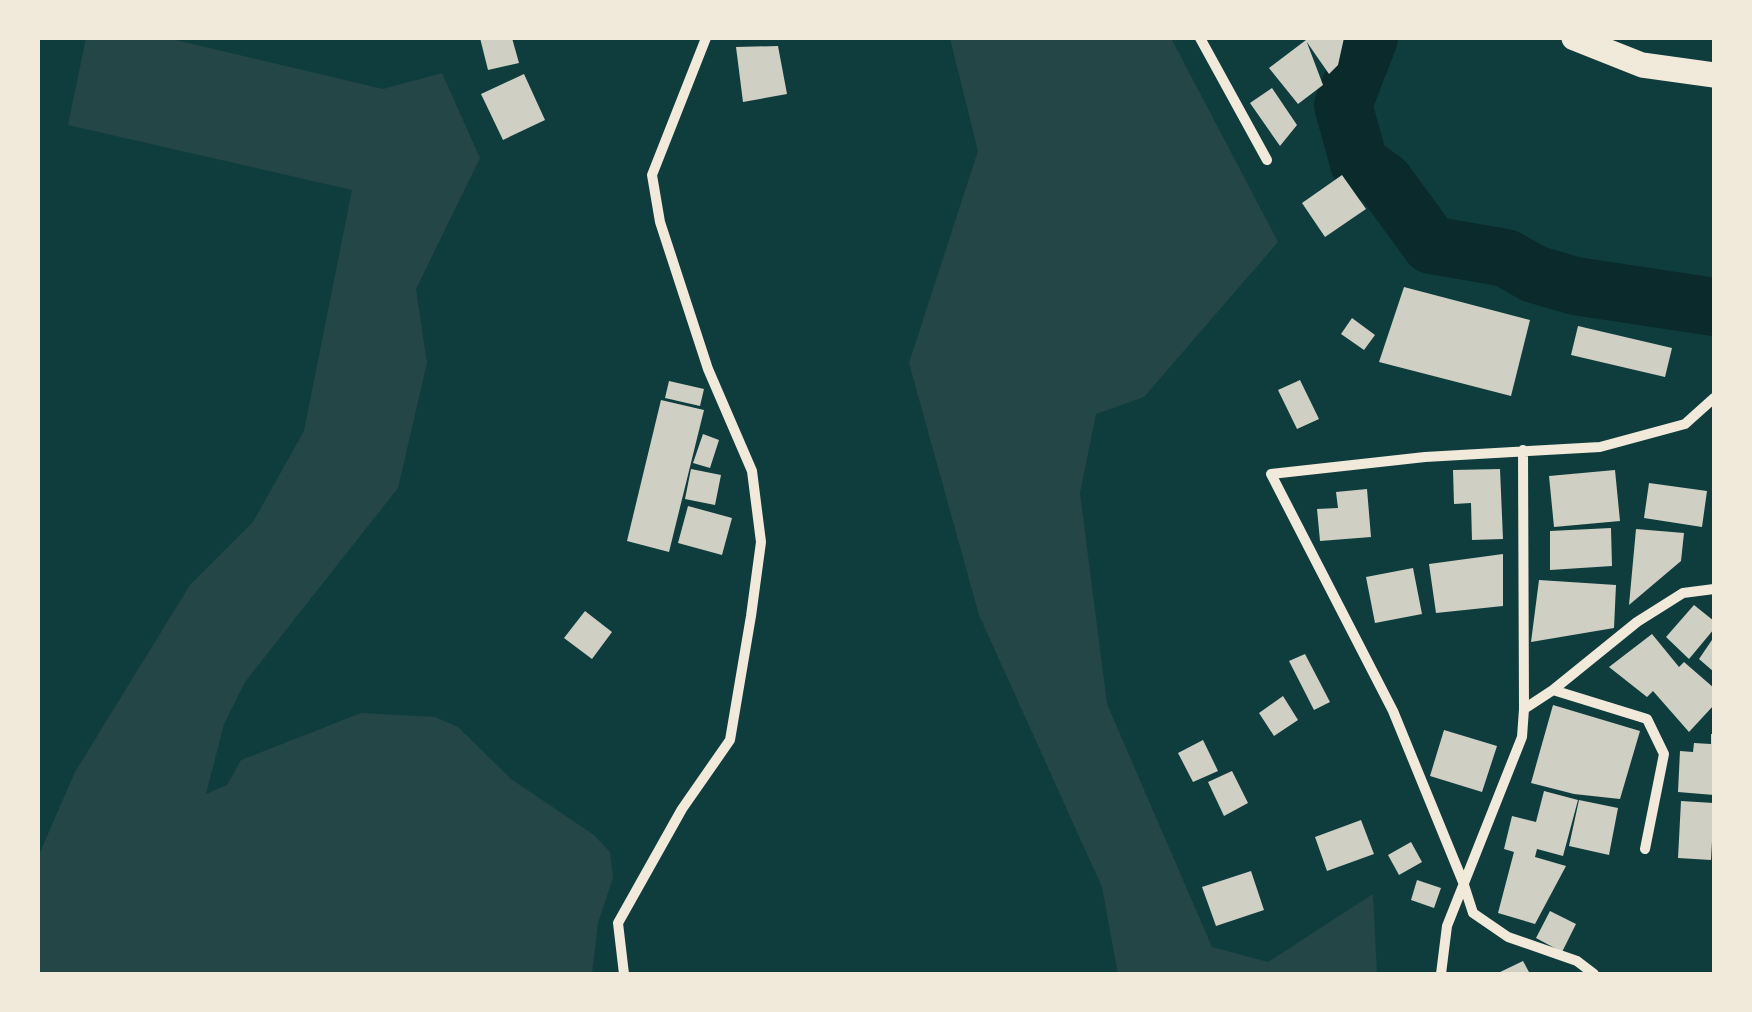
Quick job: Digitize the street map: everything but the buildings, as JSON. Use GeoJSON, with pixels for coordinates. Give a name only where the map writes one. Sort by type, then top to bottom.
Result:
{"type":"FeatureCollection","features":[{"type":"Feature","properties":{"kind":"main road"},"geometry":{"type":"LineString","coordinates":[[1574,38],[1642,65],[1714,75]]}},
{"type":"Feature","properties":{"kind":"street"},"geometry":{"type":"LineString","coordinates":[[624,974],[618,923],[682,809],[730,740],[761,542],[752,471],[708,369],[660,222],[652,174],[706,38]]}},
{"type":"Feature","properties":{"kind":"street"},"geometry":{"type":"LineString","coordinates":[[1200,38],[1267,160]]}},
{"type":"Feature","properties":{"kind":"street"},"geometry":{"type":"LineString","coordinates":[[1594,974],[1578,961],[1508,938],[1473,913],[1392,712],[1270,474],[1424,457],[1600,447],[1685,424],[1714,398]]}},
{"type":"Feature","properties":{"kind":"street"},"geometry":{"type":"LineString","coordinates":[[1441,974],[1447,926],[1522,736],[1523,450]]}},
{"type":"Feature","properties":{"kind":"street"},"geometry":{"type":"LineString","coordinates":[[1524,709],[1684,592],[1714,590]]}},
{"type":"Feature","properties":{"kind":"street"},"geometry":{"type":"LineString","coordinates":[[1553,690],[1646,719],[1664,754],[1645,849]]}},
{"type":"Feature","properties":{"kind":"shaded area"},"geometry":{"type":"Polygon","coordinates":[[[86,38],[167,38],[383,89],[442,73],[480,158],[416,289],[427,363],[398,488],[245,682],[224,724],[206,794],[227,785],[241,760],[361,713],[435,717],[458,727],[511,779],[594,835],[610,852],[613,878],[598,923],[592,974],[38,974],[38,857],[75,772],[190,585],[253,522],[304,431],[352,190],[68,125],[86,38]]]}},
{"type":"Feature","properties":{"kind":"shaded area"},"geometry":{"type":"Polygon","coordinates":[[[950,38],[1171,38],[1278,242],[1144,397],[1096,414],[1080,493],[1107,704],[1212,947],[1268,962],[1373,894],[1377,974],[1118,974],[1102,887],[979,615],[909,363],[978,151],[950,38]]]}},
{"type":"Feature","properties":{"kind":"waterway"},"geometry":{"type":"LineString","coordinates":[[1369,38],[1343,105],[1359,163],[1385,182],[1431,245],[1506,258],[1534,274],[1575,286],[1714,307]]}}]}
